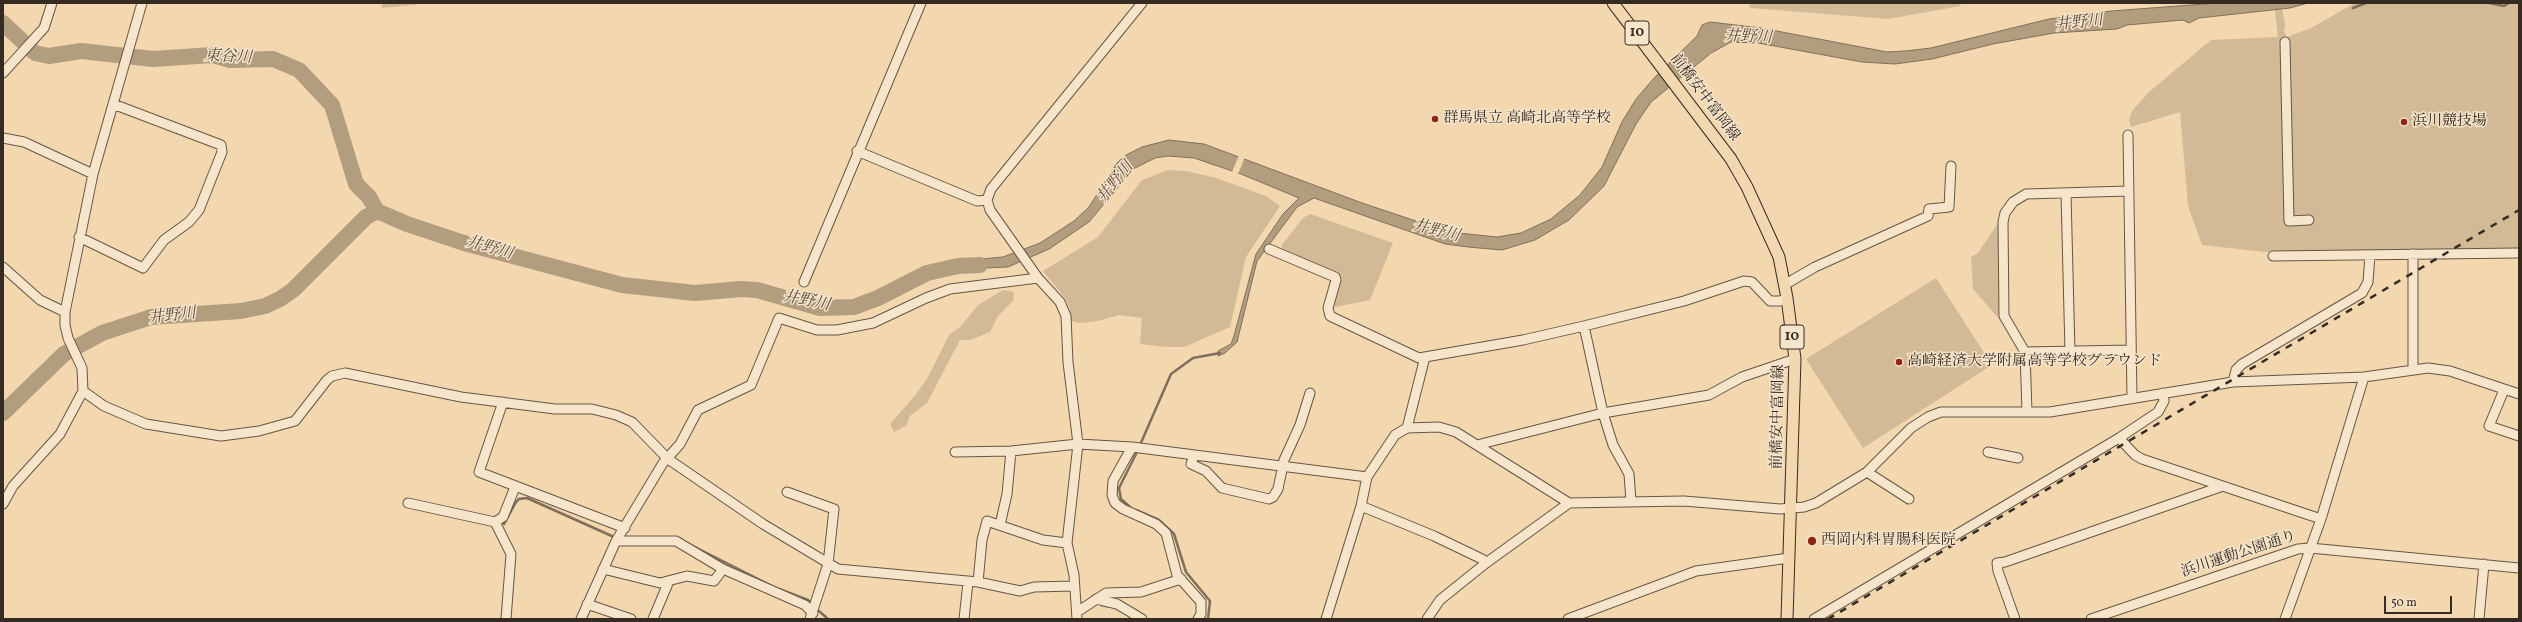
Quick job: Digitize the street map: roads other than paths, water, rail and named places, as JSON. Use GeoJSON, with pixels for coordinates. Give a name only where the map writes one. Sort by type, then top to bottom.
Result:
{"type":"FeatureCollection","features":[{"type":"Feature","properties":{"kind":"main road","name":"前橋安中富岡線"},"geometry":{"type":"LineString","coordinates":[[1613,3],[1714,136],[1747,187],[1779,257],[1787,298],[1795,359],[1792,508],[1787,619]]}},
{"type":"Feature","properties":{"kind":"street"},"geometry":{"type":"LineString","coordinates":[[3,73],[44,28],[52,3]]}},
{"type":"Feature","properties":{"kind":"street"},"geometry":{"type":"LineString","coordinates":[[3,504],[13,486],[60,434],[83,391],[84,375],[80,359],[68,338],[65,325],[65,312],[93,174],[142,3]]}},
{"type":"Feature","properties":{"kind":"street"},"geometry":{"type":"LineString","coordinates":[[804,282],[857,151],[921,3]]}},
{"type":"Feature","properties":{"kind":"street"},"geometry":{"type":"LineString","coordinates":[[1077,616],[1074,575],[1067,543],[1078,444],[1068,362],[1066,316],[1060,302],[1038,278],[990,210],[987,200],[992,189],[1142,3]]}},
{"type":"Feature","properties":{"kind":"street"},"geometry":{"type":"LineString","coordinates":[[2285,42],[2290,221],[2309,220]]}},
{"type":"Feature","properties":{"kind":"street"},"geometry":{"type":"LineString","coordinates":[[79,237],[143,268],[164,240],[189,222],[199,210],[222,152],[221,145],[113,104]]}},
{"type":"Feature","properties":{"kind":"street"},"geometry":{"type":"LineString","coordinates":[[2128,135],[2130,350],[2132,398]]}},
{"type":"Feature","properties":{"kind":"street"},"geometry":{"type":"LineString","coordinates":[[3,138],[24,142],[93,174]]}},
{"type":"Feature","properties":{"kind":"street"},"geometry":{"type":"LineString","coordinates":[[857,151],[977,201],[987,200]]}},
{"type":"Feature","properties":{"kind":"street"},"geometry":{"type":"LineString","coordinates":[[1784,285],[1815,267],[1928,216],[1929,209],[1949,207],[1951,166]]}},
{"type":"Feature","properties":{"kind":"street"},"geometry":{"type":"LineString","coordinates":[[2027,412],[2025,352],[2004,316],[2003,217],[2012,202],[2026,194],[2128,191]]}},
{"type":"Feature","properties":{"kind":"street"},"geometry":{"type":"LineString","coordinates":[[2066,194],[2070,352]]}},
{"type":"Feature","properties":{"kind":"street"},"geometry":{"type":"LineString","coordinates":[[1271,245],[1335,277],[1336,280],[1327,310],[1330,316],[1415,357],[1425,357],[1523,340],[1584,326],[1684,301],[1744,281],[1752,282],[1770,301],[1780,301],[1787,298]]}},
{"type":"Feature","properties":{"kind":"street"},"geometry":{"type":"LineString","coordinates":[[2273,256],[2519,253]]}},
{"type":"Feature","properties":{"kind":"street"},"geometry":{"type":"LineString","coordinates":[[2413,254],[2413,370]]}},
{"type":"Feature","properties":{"kind":"street"},"geometry":{"type":"LineString","coordinates":[[2233,382],[2236,370],[2242,364],[2362,293],[2368,282],[2370,255]]}},
{"type":"Feature","properties":{"kind":"street"},"geometry":{"type":"LineString","coordinates":[[3,267],[40,300],[65,312]]}},
{"type":"Feature","properties":{"kind":"street"},"geometry":{"type":"LineString","coordinates":[[581,619],[616,541],[668,459],[680,444],[698,410],[752,385],[779,318],[817,330],[837,330],[873,323],[926,298],[950,290],[1038,278]]}},
{"type":"Feature","properties":{"kind":"street"},"geometry":{"type":"LineString","coordinates":[[1584,326],[1603,413],[1613,445],[1629,474],[1631,501]]}},
{"type":"Feature","properties":{"kind":"street"},"geometry":{"type":"LineString","coordinates":[[2025,352],[2130,350]]}},
{"type":"Feature","properties":{"kind":"street"},"geometry":{"type":"LineString","coordinates":[[1408,428],[1425,357]]}},
{"type":"Feature","properties":{"kind":"street"},"geometry":{"type":"LineString","coordinates":[[1477,445],[1603,413],[1708,395],[1742,377],[1795,359]]}},
{"type":"Feature","properties":{"kind":"street"},"geometry":{"type":"LineString","coordinates":[[1427,619],[1434,606],[1486,563],[1569,503],[1684,501],[1780,509],[1816,503],[1867,472],[1911,428],[1928,417],[1956,411],[2050,412],[2233,382],[2364,377],[2428,368],[2446,370],[2519,394]]}},
{"type":"Feature","properties":{"kind":"street"},"geometry":{"type":"LineString","coordinates":[[83,391],[104,406],[146,424],[221,436],[259,431],[295,421],[327,380],[338,373],[401,383],[460,397],[555,409],[592,409],[616,415],[632,422],[668,459],[763,524],[838,569],[978,582],[1020,591],[1034,587],[1074,586]]}},
{"type":"Feature","properties":{"kind":"street"},"geometry":{"type":"LineString","coordinates":[[2285,619],[2322,519],[2363,385],[2364,377]]}},
{"type":"Feature","properties":{"kind":"street"},"geometry":{"type":"LineString","coordinates":[[2504,390],[2488,426],[2519,436]]}},
{"type":"Feature","properties":{"kind":"street"},"geometry":{"type":"LineString","coordinates":[[1194,456],[1191,464],[1206,471],[1222,488],[1269,499],[1273,497],[1278,489],[1283,466],[1300,425],[1310,393]]}},
{"type":"Feature","properties":{"kind":"street"},"geometry":{"type":"LineString","coordinates":[[1814,619],[2119,438],[2158,412],[2164,401],[2163,393]]}},
{"type":"Feature","properties":{"kind":"street"},"geometry":{"type":"LineString","coordinates":[[503,402],[479,472],[625,528]]}},
{"type":"Feature","properties":{"kind":"street"},"geometry":{"type":"LineString","coordinates":[[1326,619],[1361,506],[1367,477],[1395,435],[1408,428],[1447,428],[1477,445],[1569,503]]}},
{"type":"Feature","properties":{"kind":"street"},"geometry":{"type":"LineString","coordinates":[[2119,438],[2135,455],[2142,459],[2322,519]]}},
{"type":"Feature","properties":{"kind":"street"},"geometry":{"type":"LineString","coordinates":[[955,452],[1011,451],[1078,444],[1133,447],[1367,477]]}},
{"type":"Feature","properties":{"kind":"street"},"geometry":{"type":"LineString","coordinates":[[1133,447],[1113,481],[1112,495],[1116,503],[1123,509],[1162,528],[1168,540],[1180,579],[1201,602],[1201,614],[1198,619]]}},
{"type":"Feature","properties":{"kind":"street"},"geometry":{"type":"LineString","coordinates":[[1000,526],[1007,494],[1011,451]]}},
{"type":"Feature","properties":{"kind":"street"},"geometry":{"type":"LineString","coordinates":[[1988,452],[2018,458]]}},
{"type":"Feature","properties":{"kind":"street"},"geometry":{"type":"LineString","coordinates":[[1867,472],[1909,499]]}},
{"type":"Feature","properties":{"kind":"street"},"geometry":{"type":"LineString","coordinates":[[2015,619],[1998,571],[1997,563],[2020,557],[2223,486]]}},
{"type":"Feature","properties":{"kind":"street"},"geometry":{"type":"LineString","coordinates":[[408,503],[495,522],[503,517],[515,487]]}},
{"type":"Feature","properties":{"kind":"street"},"geometry":{"type":"LineString","coordinates":[[787,492],[834,509],[828,564],[812,616]]}},
{"type":"Feature","properties":{"kind":"street"},"geometry":{"type":"LineString","coordinates":[[1361,506],[1434,536],[1482,559],[1486,563]]}},
{"type":"Feature","properties":{"kind":"street"},"geometry":{"type":"LineString","coordinates":[[978,582],[982,540],[987,521],[1043,540],[1067,543]]}},
{"type":"Feature","properties":{"kind":"street"},"geometry":{"type":"LineString","coordinates":[[495,522],[512,554],[506,619]]}},
{"type":"Feature","properties":{"kind":"street"},"geometry":{"type":"LineString","coordinates":[[616,541],[676,541],[723,568],[805,605],[812,616]]}},
{"type":"Feature","properties":{"kind":"street","name":"浜川運動公園通り"},"geometry":{"type":"LineString","coordinates":[[2091,619],[2292,550],[2310,548],[2519,568]]}},
{"type":"Feature","properties":{"kind":"street"},"geometry":{"type":"LineString","coordinates":[[1568,619],[1696,571],[1789,558]]}},
{"type":"Feature","properties":{"kind":"street"},"geometry":{"type":"LineString","coordinates":[[2479,619],[2484,564]]}},
{"type":"Feature","properties":{"kind":"street"},"geometry":{"type":"LineString","coordinates":[[603,569],[660,583],[687,576],[714,581],[723,568]]}},
{"type":"Feature","properties":{"kind":"street"},"geometry":{"type":"LineString","coordinates":[[1077,616],[1096,599],[1112,592],[1141,592],[1180,579]]}},
{"type":"Feature","properties":{"kind":"street"},"geometry":{"type":"LineString","coordinates":[[653,619],[669,581]]}},
{"type":"Feature","properties":{"kind":"street"},"geometry":{"type":"LineString","coordinates":[[964,619],[968,582]]}},
{"type":"Feature","properties":{"kind":"street"},"geometry":{"type":"LineString","coordinates":[[1096,599],[1118,604],[1142,619]]}},
{"type":"Feature","properties":{"kind":"street"},"geometry":{"type":"LineString","coordinates":[[587,604],[632,619]]}},
{"type":"Feature","properties":{"kind":"water"},"geometry":{"type":"Polygon","coordinates":[[[2218,3],[2308,3],[2290,8],[2199,18],[2189,23],[2183,20],[2127,25],[2117,29],[2054,33],[1993,44],[1932,59],[1895,64],[1862,62],[1758,43],[1731,42],[1711,53],[1651,102],[1636,124],[1604,186],[1569,220],[1535,240],[1502,250],[1445,244],[1314,198],[1297,207],[1257,261],[1237,342],[1225,353],[1218,356],[1218,351],[1231,344],[1234,336],[1256,254],[1283,214],[1299,198],[1241,174],[1194,158],[1168,156],[1155,158],[1133,169],[1089,222],[1049,249],[1008,267],[960,269],[959,261],[1003,257],[1040,243],[1074,221],[1089,207],[1117,163],[1126,155],[1142,147],[1169,140],[1204,144],[1362,203],[1449,232],[1497,237],[1521,233],[1551,219],[1580,195],[1602,167],[1622,122],[1636,99],[1655,77],[1697,36],[1702,25],[1710,22],[1761,28],[1887,52],[1931,48],[2049,19],[2111,11],[2218,3]]]}},
{"type":"Feature","properties":{"kind":"waterway"},"geometry":{"type":"LineString","coordinates":[[2353,8],[2366,3]]}},
{"type":"Feature","properties":{"kind":"waterway"},"geometry":{"type":"LineString","coordinates":[[2489,3],[2504,6],[2509,3]]}},
{"type":"Feature","properties":{"kind":"waterway","name":"東谷川"},"geometry":{"type":"LineString","coordinates":[[3,23],[35,53],[49,56],[81,51],[153,59],[213,55],[230,60],[273,59],[299,70],[332,105],[356,184],[369,197],[377,211]]}},
{"type":"Feature","properties":{"kind":"waterway","name":"井野川"},"geometry":{"type":"LineString","coordinates":[[377,211],[407,224],[464,243],[622,285],[695,293],[741,289],[757,290],[820,308],[854,307],[878,298],[927,273],[958,266],[980,265]]}},
{"type":"Feature","properties":{"kind":"waterway","name":"井野川"},"geometry":{"type":"LineString","coordinates":[[3,413],[64,354],[102,333],[151,317],[241,311],[265,306],[280,299],[293,290],[366,217],[377,211]]}},
{"type":"Feature","properties":{"kind":"waterway"},"geometry":{"type":"LineString","coordinates":[[1140,445],[1171,374],[1193,358],[1220,353]]}},
{"type":"Feature","properties":{"kind":"waterway"},"geometry":{"type":"LineString","coordinates":[[1130,507],[1121,499],[1119,488],[1138,450]]}},
{"type":"Feature","properties":{"kind":"waterway"},"geometry":{"type":"LineString","coordinates":[[504,524],[516,502],[519,499],[527,498],[614,537]]}},
{"type":"Feature","properties":{"kind":"waterway"},"geometry":{"type":"LineString","coordinates":[[1136,510],[1159,520],[1174,534],[1186,572],[1210,601],[1208,619]]}},
{"type":"Feature","properties":{"kind":"waterway"},"geometry":{"type":"LineString","coordinates":[[677,538],[774,587]]}},
{"type":"Feature","properties":{"kind":"waterway"},"geometry":{"type":"LineString","coordinates":[[779,589],[808,600],[812,604]]}},
{"type":"Feature","properties":{"kind":"waterway"},"geometry":{"type":"LineString","coordinates":[[1101,605],[1116,608]]}},
{"type":"Feature","properties":{"kind":"waterway"},"geometry":{"type":"LineString","coordinates":[[819,611],[828,619]]}},
{"type":"Feature","properties":{"kind":"railway"},"geometry":{"type":"LineString","coordinates":[[1828,619],[2519,210]]}},
{"type":"Feature","properties":{"kind":"place","name":"群馬県立 高崎北高等学校"},"geometry":{"type":"Point","coordinates":[1435,119]}},
{"type":"Feature","properties":{"kind":"place","name":"浜川競技場"},"geometry":{"type":"Point","coordinates":[2404,122]}},
{"type":"Feature","properties":{"kind":"place","name":"高崎経済大学附属高等学校グラウンド"},"geometry":{"type":"Point","coordinates":[1899,362]}},
{"type":"Feature","properties":{"kind":"place","name":"西岡内科胃腸科医院"},"geometry":{"type":"Point","coordinates":[1812,541]}}]}
